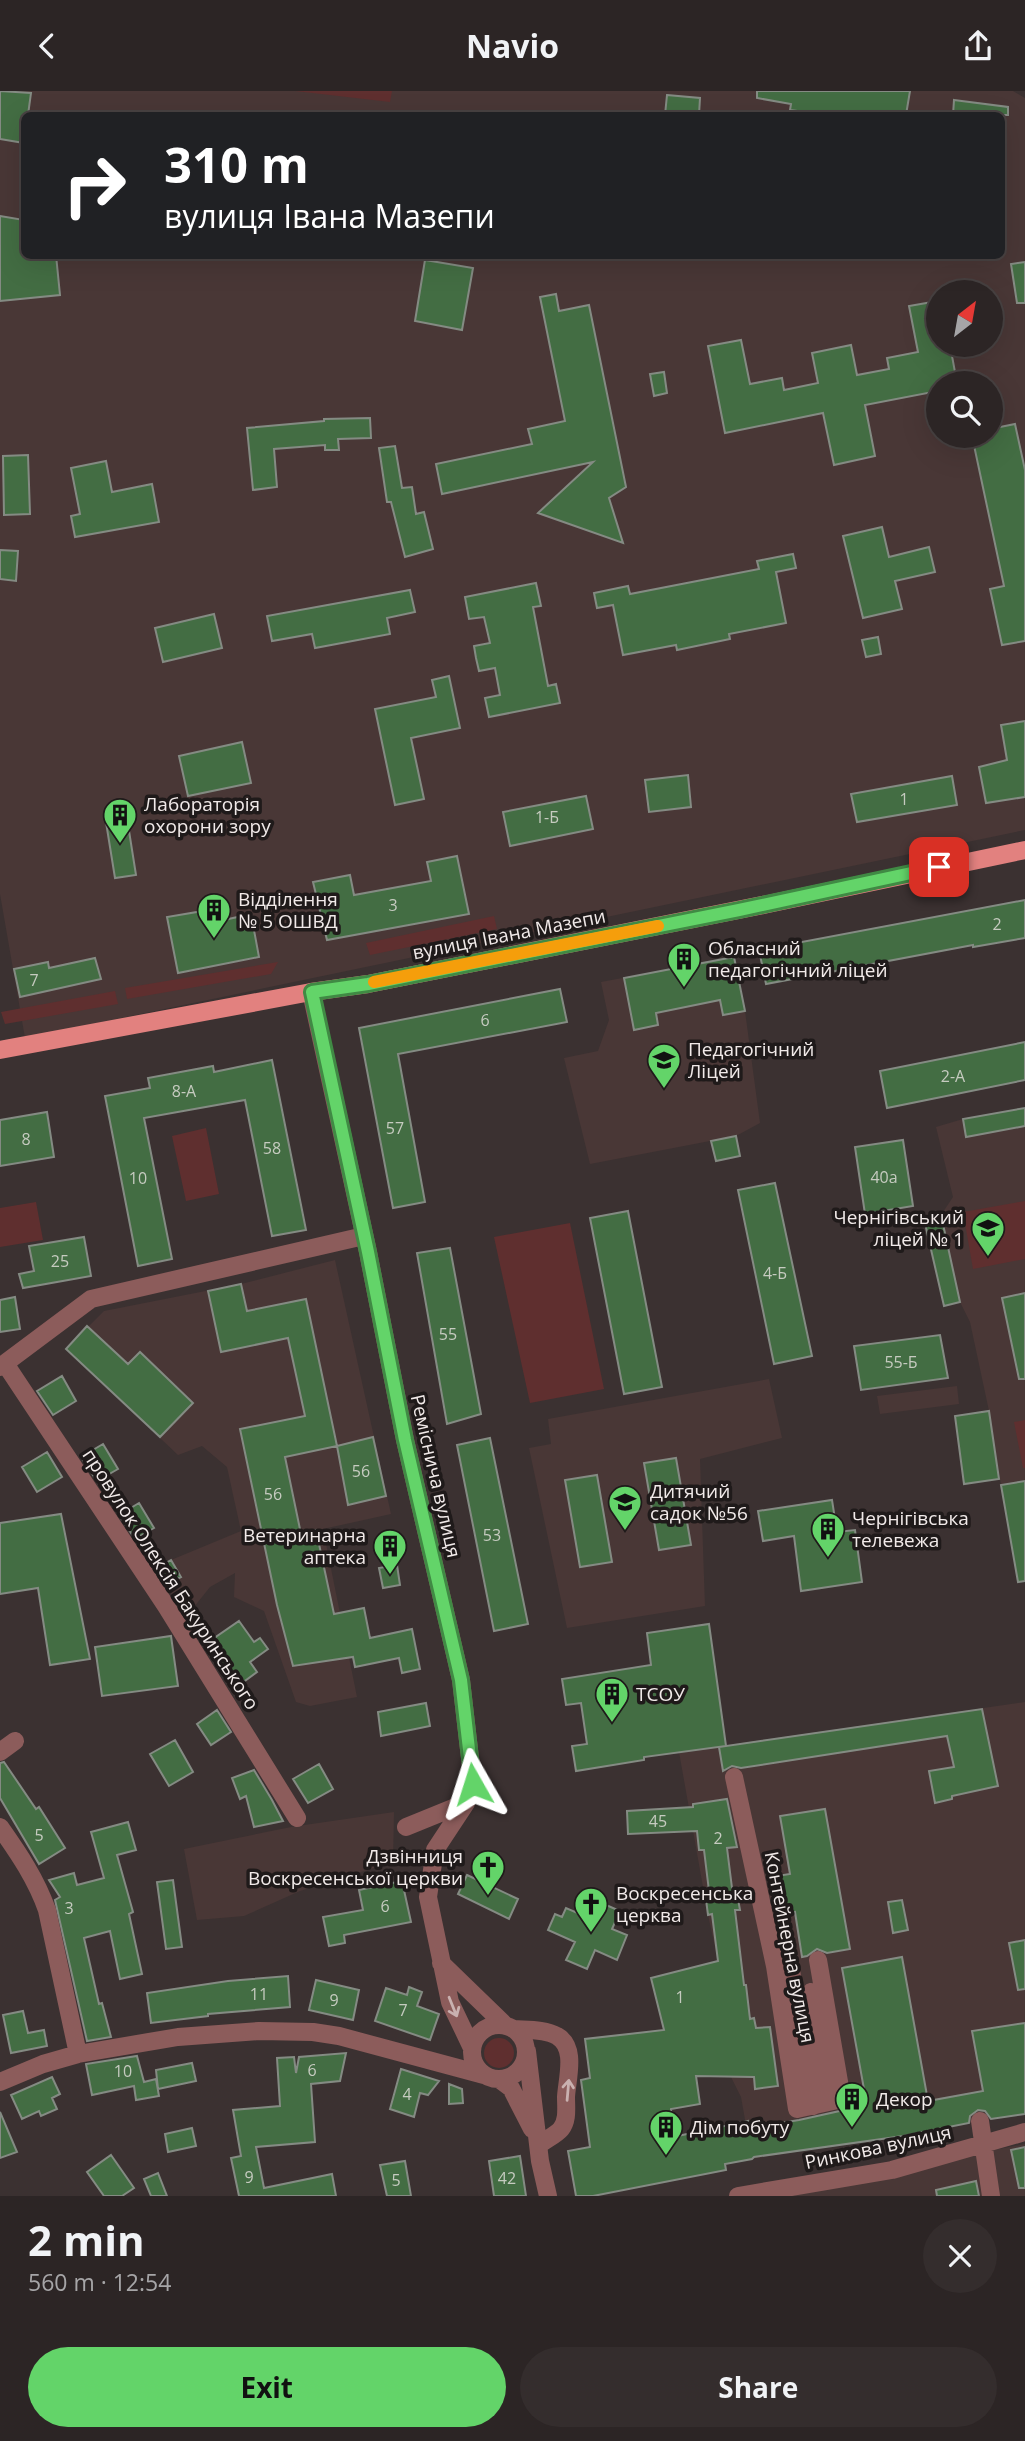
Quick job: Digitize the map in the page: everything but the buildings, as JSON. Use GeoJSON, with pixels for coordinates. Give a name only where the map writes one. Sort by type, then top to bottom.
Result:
{"type":"FeatureCollection","features":[{"type":"Feature","properties":{"kind":"main road","name":"вулиця Івана Мазепи"},"geometry":{"type":"LineString","coordinates":[[0,1050],[368,984],[1025,850]]}},
{"type":"Feature","properties":{"kind":"street","name":"Реміснича вулиця"},"geometry":{"type":"LineString","coordinates":[[312,992],[365,1236],[405,1440],[461,1680],[473,1784],[466,1803],[435,1850],[428,1897],[450,2002],[472,2053],[474,2064],[511,2088],[539,2145]]}},
{"type":"Feature","properties":{"kind":"street"},"geometry":{"type":"LineString","coordinates":[[3,1366],[91,1300],[365,1236]]}},
{"type":"Feature","properties":{"kind":"street","name":"провулок Олексія Бакуринського"},"geometry":{"type":"LineString","coordinates":[[3,1366],[166,1606],[297,1818]]}},
{"type":"Feature","properties":{"kind":"street"},"geometry":{"type":"LineString","coordinates":[[0,1752],[15,1741]]}},
{"type":"Feature","properties":{"kind":"street","name":"Контейнерна вулиця"},"geometry":{"type":"LineString","coordinates":[[734,1777],[775,1966],[797,2109],[821,2104],[842,2099],[805,1962],[821,2104]]}},
{"type":"Feature","properties":{"kind":"street"},"geometry":{"type":"LineString","coordinates":[[406,1827],[466,1803]]}},
{"type":"Feature","properties":{"kind":"street"},"geometry":{"type":"LineString","coordinates":[[0,1828],[27,1867],[47,1910],[78,2054]]}},
{"type":"Feature","properties":{"kind":"street","name":"Реміснича вулиця"},"geometry":{"type":"LineString","coordinates":[[441,1963],[520,2035],[527,2052],[548,2196]]}},
{"type":"Feature","properties":{"kind":"street"},"geometry":{"type":"LineString","coordinates":[[452,2064],[472,2053],[480,2032],[488,2027],[509,2027],[559,2037],[567,2049],[567,2111],[561,2130],[539,2145]]}},
{"type":"Feature","properties":{"kind":"street"},"geometry":{"type":"LineString","coordinates":[[0,2082],[43,2064],[78,2054],[178,2037],[259,2031],[313,2032],[339,2036],[452,2064],[491,2077],[515,2074],[521,2068],[527,2052]]}},
{"type":"Feature","properties":{"kind":"street"},"geometry":{"type":"LineString","coordinates":[[980,2121],[991,2196]]}},
{"type":"Feature","properties":{"kind":"street","name":"Ринкова вулиця"},"geometry":{"type":"LineString","coordinates":[[738,2196],[892,2170],[1025,2132]]}},
{"type":"Feature","properties":{"kind":"shaded area"},"geometry":{"type":"Polygon","coordinates":[[[0,91],[1013,91],[1025,98],[1025,830],[25,1038],[0,894],[0,91]]]}},
{"type":"Feature","properties":{"kind":"shaded area"},"geometry":{"type":"Polygon","coordinates":[[[295,91],[392,91],[390,102],[295,91]]]}},
{"type":"Feature","properties":{"kind":"shaded area"},"geometry":{"type":"Polygon","coordinates":[[[494,916],[497,929],[370,955],[366,943],[494,916]]]}},
{"type":"Feature","properties":{"kind":"shaded area","name":"Педагогічний Ліцей"},"geometry":{"type":"Polygon","coordinates":[[[734,957],[745,1011],[760,1123],[736,1136],[590,1164],[564,1058],[598,1051],[609,1020],[601,982],[734,957]]]}},
{"type":"Feature","properties":{"kind":"shaded area"},"geometry":{"type":"Polygon","coordinates":[[[278,962],[271,974],[127,999],[125,988],[278,962]]]}},
{"type":"Feature","properties":{"kind":"shaded area"},"geometry":{"type":"Polygon","coordinates":[[[115,991],[118,1004],[5,1024],[1,1012],[115,991]]]}},
{"type":"Feature","properties":{"kind":"shaded area","name":"Чернігівський ліцей № 1"},"geometry":{"type":"Polygon","coordinates":[[[1025,1108],[1025,1481],[1001,1485],[970,1322],[960,1302],[941,1215],[953,1197],[936,1127],[963,1119],[1025,1108]]]}},
{"type":"Feature","properties":{"kind":"shaded area"},"geometry":{"type":"Polygon","coordinates":[[[206,1128],[219,1194],[186,1201],[172,1136],[206,1128]]]}},
{"type":"Feature","properties":{"kind":"shaded area"},"geometry":{"type":"Polygon","coordinates":[[[1025,1201],[1025,1259],[973,1269],[963,1212],[1025,1201]]]}},
{"type":"Feature","properties":{"kind":"shaded area"},"geometry":{"type":"Polygon","coordinates":[[[36,1202],[43,1240],[0,1247],[0,1208],[36,1202]]]}},
{"type":"Feature","properties":{"kind":"shaded area"},"geometry":{"type":"Polygon","coordinates":[[[570,1223],[604,1389],[530,1403],[494,1237],[570,1223]]]}},
{"type":"Feature","properties":{"kind":"shaded area"},"geometry":{"type":"Polygon","coordinates":[[[335,1260],[391,1514],[323,1529],[357,1697],[310,1706],[296,1702],[264,1611],[234,1597],[235,1573],[210,1587],[186,1617],[166,1585],[180,1576],[171,1560],[241,1531],[227,1467],[202,1446],[178,1455],[66,1349],[104,1311],[241,1284],[335,1260]]]}},
{"type":"Feature","properties":{"kind":"shaded area","name":"Дитячий садок №56"},"geometry":{"type":"Polygon","coordinates":[[[769,1379],[782,1438],[700,1459],[705,1606],[567,1628],[529,1448],[551,1444],[548,1419],[769,1379]]]}},
{"type":"Feature","properties":{"kind":"shaded area"},"geometry":{"type":"Polygon","coordinates":[[[957,1386],[959,1404],[880,1414],[877,1396],[957,1386]]]}},
{"type":"Feature","properties":{"kind":"shaded area"},"geometry":{"type":"Polygon","coordinates":[[[1025,1420],[1025,1468],[1023,1468],[1014,1422],[1025,1420]]]}},
{"type":"Feature","properties":{"kind":"shaded area"},"geometry":{"type":"Polygon","coordinates":[[[1025,1702],[1025,2114],[752,2159],[741,2097],[731,2077],[731,2020],[708,1915],[679,1752],[1025,1702]]]}},
{"type":"Feature","properties":{"kind":"shaded area"},"geometry":{"type":"Polygon","coordinates":[[[394,1812],[393,1862],[300,1891],[244,1916],[197,1920],[184,1849],[291,1827],[394,1812]]]}},
{"type":"Feature","properties":{"kind":"shaded area"},"geometry":{"type":"Polygon","coordinates":[[[499,2038],[510,2042],[514,2053],[510,2064],[499,2068],[488,2064],[484,2053],[488,2042],[499,2038]]]}},
{"type":"Feature","properties":{"kind":"shaded area"},"geometry":{"type":"Polygon","coordinates":[[[1025,2144],[1025,2196],[758,2196],[1025,2144]]]}},
{"type":"Feature","properties":{"kind":"slow traffic"},"geometry":{"type":"LineString","coordinates":[[374,982],[658,926]]}},
{"type":"Feature","properties":{"kind":"place","name":"Лабораторія охорони зору"},"geometry":{"type":"Point","coordinates":[120,845]}},
{"type":"Feature","properties":{"kind":"place","name":"Відділення № 5 ОШВД"},"geometry":{"type":"Point","coordinates":[214,940]}},
{"type":"Feature","properties":{"kind":"place","name":"Обласний педагогічний ліцей"},"geometry":{"type":"Point","coordinates":[684,989]}},
{"type":"Feature","properties":{"kind":"place","name":"Педагогічний Ліцей"},"geometry":{"type":"Point","coordinates":[664,1090]}},
{"type":"Feature","properties":{"kind":"place","name":"Чернігівський ліцей № 1"},"geometry":{"type":"Point","coordinates":[988,1258]}},
{"type":"Feature","properties":{"kind":"place","name":"Дитячий садок №56"},"geometry":{"type":"Point","coordinates":[625,1532]}},
{"type":"Feature","properties":{"kind":"place","name":"Чернігівська телевежа"},"geometry":{"type":"Point","coordinates":[828,1559]}},
{"type":"Feature","properties":{"kind":"place","name":"Ветеринарна аптека"},"geometry":{"type":"Point","coordinates":[390,1576]}},
{"type":"Feature","properties":{"kind":"place","name":"ТСОУ"},"geometry":{"type":"Point","coordinates":[612,1724]}},
{"type":"Feature","properties":{"kind":"place","name":"Дзвінниця Воскресенської церкви"},"geometry":{"type":"Point","coordinates":[488,1897]}},
{"type":"Feature","properties":{"kind":"place","name":"Воскресенська церква"},"geometry":{"type":"Point","coordinates":[591,1934]}},
{"type":"Feature","properties":{"kind":"place","name":"Декор"},"geometry":{"type":"Point","coordinates":[852,2129]}},
{"type":"Feature","properties":{"kind":"place","name":"Дім побуту"},"geometry":{"type":"Point","coordinates":[666,2157]}},
{"type":"Feature","properties":{"kind":"route"},"geometry":{"type":"LineString","coordinates":[[473,1784],[461,1680],[405,1440],[312,992],[368,984],[939,867]]}}]}
